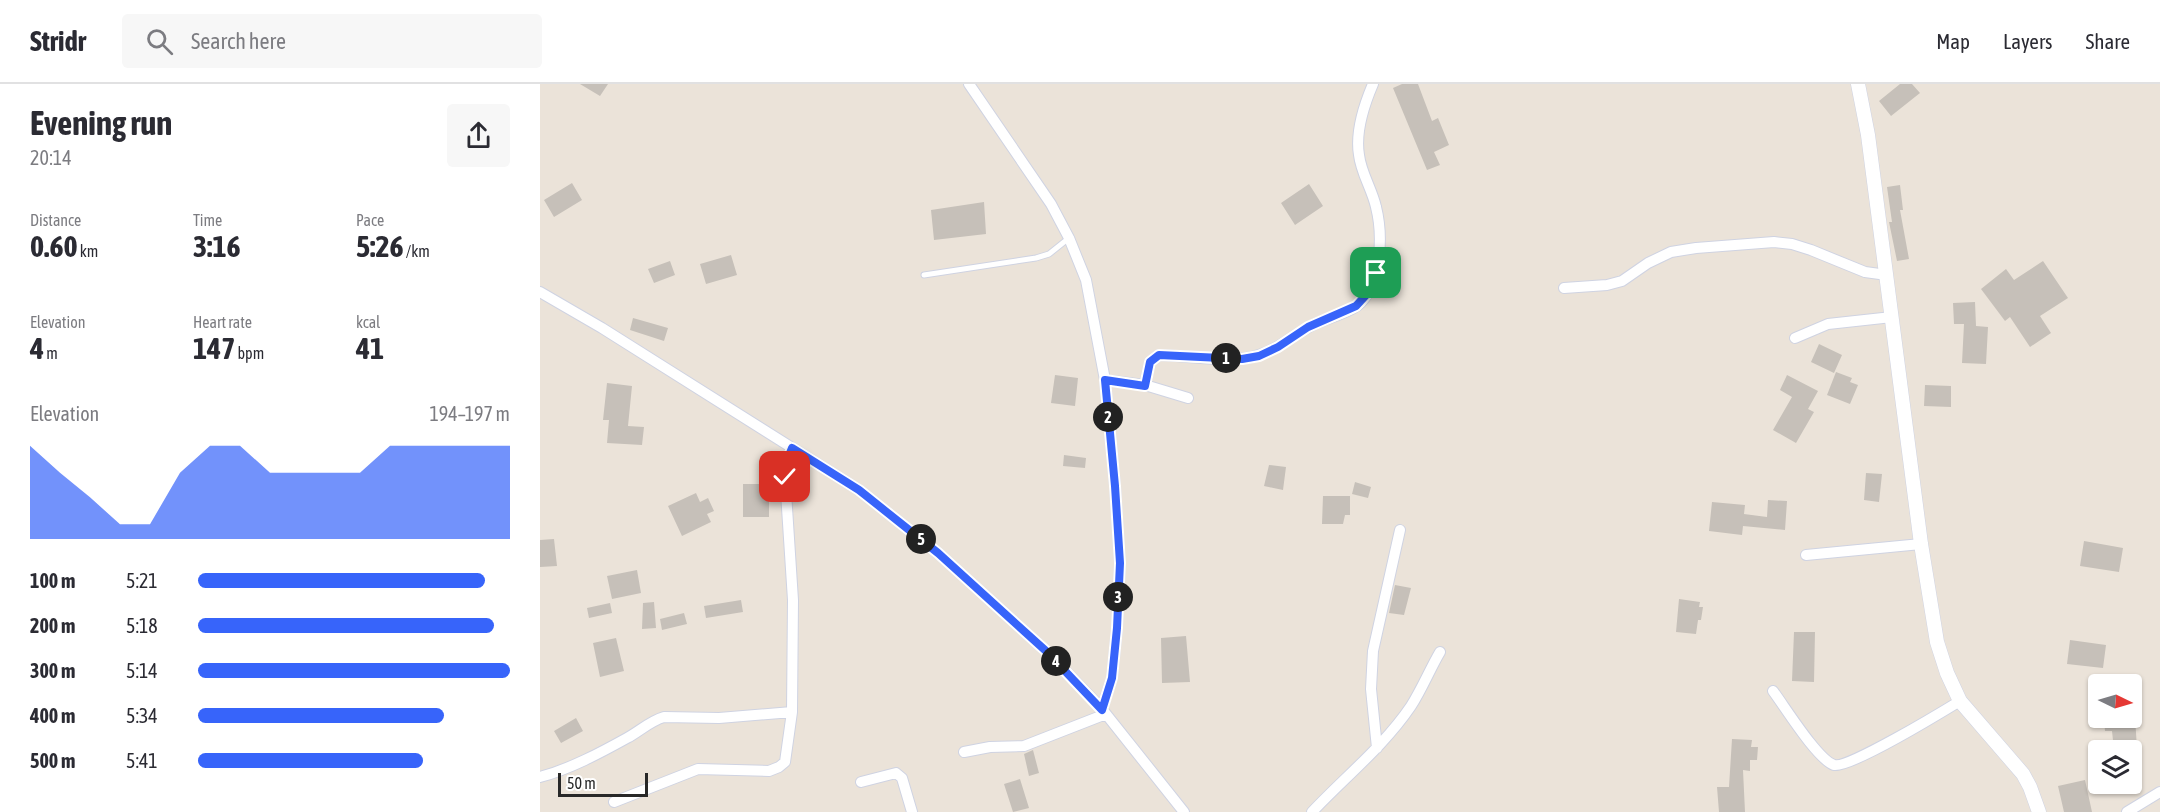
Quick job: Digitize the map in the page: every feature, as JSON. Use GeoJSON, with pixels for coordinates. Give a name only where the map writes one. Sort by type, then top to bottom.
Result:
{"type":"FeatureCollection","features":[{"type":"Feature","properties":{"kind":"street"},"geometry":{"type":"LineString","coordinates":[[969,84],[1051,204],[1069,238],[1086,280],[1105,380],[1120,563],[1112,678],[1104,712]]}},
{"type":"Feature","properties":{"kind":"street"},"geometry":{"type":"LineString","coordinates":[[1145,386],[1150,362],[1159,355],[1242,359],[1259,356],[1278,347],[1308,327],[1356,306],[1367,294],[1376,273],[1380,233],[1376,207],[1358,154],[1359,131],[1364,105],[1373,84]]}},
{"type":"Feature","properties":{"kind":"street"},"geometry":{"type":"LineString","coordinates":[[1858,84],[1868,135],[1921,544],[1937,642],[1947,673],[1960,701],[2023,774],[2039,812]]}},
{"type":"Feature","properties":{"kind":"street"},"geometry":{"type":"LineString","coordinates":[[1564,288],[1607,285],[1622,281],[1648,263],[1671,252],[1774,242],[1792,244],[1811,250],[1865,272],[1887,275]]}},
{"type":"Feature","properties":{"kind":"street"},"geometry":{"type":"LineString","coordinates":[[540,292],[602,327],[859,490],[938,553],[1046,651],[1104,712],[1184,812]]}},
{"type":"Feature","properties":{"kind":"street"},"geometry":{"type":"LineString","coordinates":[[1795,338],[1828,324],[1892,317]]}},
{"type":"Feature","properties":{"kind":"street"},"geometry":{"type":"LineString","coordinates":[[1105,380],[1145,386],[1188,398]]}},
{"type":"Feature","properties":{"kind":"street"},"geometry":{"type":"LineString","coordinates":[[614,802],[698,769],[769,771],[785,762],[792,712],[794,600],[785,477],[787,461],[792,448]]}},
{"type":"Feature","properties":{"kind":"street"},"geometry":{"type":"LineString","coordinates":[[1377,748],[1371,689],[1373,651],[1400,530]]}},
{"type":"Feature","properties":{"kind":"street"},"geometry":{"type":"LineString","coordinates":[[1806,555],[1921,544]]}},
{"type":"Feature","properties":{"kind":"street"},"geometry":{"type":"LineString","coordinates":[[1312,812],[1377,748],[1412,704],[1440,652]]}},
{"type":"Feature","properties":{"kind":"street"},"geometry":{"type":"LineString","coordinates":[[1773,691],[1803,733],[1826,760],[1835,765],[1844,765],[1871,752],[1960,701]]}},
{"type":"Feature","properties":{"kind":"street"},"geometry":{"type":"LineString","coordinates":[[540,777],[553,774],[627,738],[656,719],[664,717],[719,718],[792,712]]}},
{"type":"Feature","properties":{"kind":"street"},"geometry":{"type":"LineString","coordinates":[[964,752],[990,747],[1024,746],[1104,712]]}},
{"type":"Feature","properties":{"kind":"street"},"geometry":{"type":"LineString","coordinates":[[861,782],[896,773],[902,777],[912,812]]}},
{"type":"Feature","properties":{"kind":"street"},"geometry":{"type":"LineString","coordinates":[[2127,812],[2160,792]]}},
{"type":"Feature","properties":{"kind":"lane"},"geometry":{"type":"LineString","coordinates":[[924,275],[1036,258],[1049,254],[1069,238]]}},
{"type":"Feature","properties":{"kind":"building"},"geometry":{"type":"Polygon","coordinates":[[[580,84],[608,84],[600,96],[580,84]]]}},
{"type":"Feature","properties":{"kind":"building"},"geometry":{"type":"Polygon","coordinates":[[[1402,84],[1418,84],[1432,121],[1438,118],[1449,145],[1434,152],[1440,165],[1427,170],[1393,88],[1402,84]]]}},
{"type":"Feature","properties":{"kind":"building"},"geometry":{"type":"Polygon","coordinates":[[[1900,84],[1912,84],[1920,93],[1891,116],[1879,101],[1900,84]]]}},
{"type":"Feature","properties":{"kind":"building"},"geometry":{"type":"Polygon","coordinates":[[[572,183],[582,200],[554,217],[544,200],[572,183]]]}},
{"type":"Feature","properties":{"kind":"building"},"geometry":{"type":"Polygon","coordinates":[[[1309,184],[1323,206],[1295,225],[1281,203],[1309,184]]]}},
{"type":"Feature","properties":{"kind":"building"},"geometry":{"type":"Polygon","coordinates":[[[1900,185],[1903,210],[1900,210],[1909,259],[1897,261],[1889,222],[1892,222],[1887,187],[1900,185]]]}},
{"type":"Feature","properties":{"kind":"building"},"geometry":{"type":"Polygon","coordinates":[[[984,202],[986,234],[934,240],[931,210],[984,202]]]}},
{"type":"Feature","properties":{"kind":"building"},"geometry":{"type":"Polygon","coordinates":[[[731,255],[737,275],[706,284],[700,264],[731,255]]]}},
{"type":"Feature","properties":{"kind":"building"},"geometry":{"type":"Polygon","coordinates":[[[670,261],[675,275],[654,283],[648,269],[670,261]]]}},
{"type":"Feature","properties":{"kind":"building"},"geometry":{"type":"Polygon","coordinates":[[[2043,261],[2068,298],[2040,316],[2051,333],[2030,347],[2010,317],[2005,321],[1981,289],[2006,269],[2014,280],[2043,261]]]}},
{"type":"Feature","properties":{"kind":"building"},"geometry":{"type":"Polygon","coordinates":[[[1975,302],[1976,326],[1988,327],[1986,364],[1962,363],[1964,324],[1954,324],[1953,303],[1975,302]]]}},
{"type":"Feature","properties":{"kind":"building"},"geometry":{"type":"Polygon","coordinates":[[[633,318],[668,328],[664,341],[630,330],[633,318]]]}},
{"type":"Feature","properties":{"kind":"building"},"geometry":{"type":"Polygon","coordinates":[[[1819,344],[1842,355],[1834,373],[1811,362],[1819,344]]]}},
{"type":"Feature","properties":{"kind":"building"},"geometry":{"type":"Polygon","coordinates":[[[1836,372],[1852,378],[1850,382],[1858,385],[1850,404],[1827,395],[1836,372]]]}},
{"type":"Feature","properties":{"kind":"building"},"geometry":{"type":"Polygon","coordinates":[[[1055,375],[1078,378],[1075,406],[1051,403],[1055,375]]]}},
{"type":"Feature","properties":{"kind":"building"},"geometry":{"type":"Polygon","coordinates":[[[1787,375],[1818,391],[1808,409],[1814,412],[1796,443],[1773,430],[1792,397],[1780,390],[1787,375]]]}},
{"type":"Feature","properties":{"kind":"building"},"geometry":{"type":"Polygon","coordinates":[[[607,383],[632,386],[628,426],[644,427],[642,445],[607,443],[609,420],[603,420],[607,383]]]}},
{"type":"Feature","properties":{"kind":"building"},"geometry":{"type":"Polygon","coordinates":[[[1925,385],[1951,386],[1951,407],[1924,406],[1925,385]]]}},
{"type":"Feature","properties":{"kind":"building"},"geometry":{"type":"Polygon","coordinates":[[[1064,455],[1086,458],[1085,468],[1063,466],[1064,455]]]}},
{"type":"Feature","properties":{"kind":"building"},"geometry":{"type":"Polygon","coordinates":[[[1269,465],[1286,467],[1283,490],[1264,486],[1269,465]]]}},
{"type":"Feature","properties":{"kind":"building"},"geometry":{"type":"Polygon","coordinates":[[[1866,473],[1882,474],[1879,502],[1864,500],[1866,473]]]}},
{"type":"Feature","properties":{"kind":"building"},"geometry":{"type":"Polygon","coordinates":[[[1355,482],[1371,487],[1368,498],[1352,494],[1355,482]]]}},
{"type":"Feature","properties":{"kind":"building"},"geometry":{"type":"Polygon","coordinates":[[[743,484],[769,484],[769,517],[743,517],[743,484]]]}},
{"type":"Feature","properties":{"kind":"building"},"geometry":{"type":"Polygon","coordinates":[[[696,493],[700,502],[708,498],[714,511],[707,514],[711,522],[682,536],[668,506],[696,493]]]}},
{"type":"Feature","properties":{"kind":"building"},"geometry":{"type":"Polygon","coordinates":[[[1323,496],[1350,496],[1350,515],[1345,515],[1343,524],[1322,524],[1323,496]]]}},
{"type":"Feature","properties":{"kind":"building"},"geometry":{"type":"Polygon","coordinates":[[[1768,500],[1787,501],[1785,530],[1743,526],[1742,535],[1709,531],[1712,502],[1745,505],[1744,514],[1767,517],[1768,500]]]}},
{"type":"Feature","properties":{"kind":"building"},"geometry":{"type":"Polygon","coordinates":[[[554,539],[557,566],[540,567],[540,540],[554,539]]]}},
{"type":"Feature","properties":{"kind":"building"},"geometry":{"type":"Polygon","coordinates":[[[2084,541],[2123,548],[2119,572],[2080,566],[2084,541]]]}},
{"type":"Feature","properties":{"kind":"building"},"geometry":{"type":"Polygon","coordinates":[[[637,570],[641,593],[612,599],[607,576],[637,570]]]}},
{"type":"Feature","properties":{"kind":"building"},"geometry":{"type":"Polygon","coordinates":[[[1395,585],[1411,588],[1404,615],[1389,613],[1395,585]]]}},
{"type":"Feature","properties":{"kind":"building"},"geometry":{"type":"Polygon","coordinates":[[[1679,599],[1700,602],[1699,607],[1703,607],[1696,634],[1676,632],[1679,599]]]}},
{"type":"Feature","properties":{"kind":"building"},"geometry":{"type":"Polygon","coordinates":[[[741,600],[743,612],[706,618],[704,606],[741,600]]]}},
{"type":"Feature","properties":{"kind":"building"},"geometry":{"type":"Polygon","coordinates":[[[654,602],[656,628],[642,629],[643,603],[654,602]]]}},
{"type":"Feature","properties":{"kind":"building"},"geometry":{"type":"Polygon","coordinates":[[[610,603],[612,613],[589,618],[587,608],[610,603]]]}},
{"type":"Feature","properties":{"kind":"building"},"geometry":{"type":"Polygon","coordinates":[[[684,613],[687,624],[662,630],[660,619],[684,613]]]}},
{"type":"Feature","properties":{"kind":"building"},"geometry":{"type":"Polygon","coordinates":[[[1794,632],[1815,632],[1814,682],[1792,681],[1794,632]]]}},
{"type":"Feature","properties":{"kind":"building"},"geometry":{"type":"Polygon","coordinates":[[[1186,636],[1190,682],[1162,683],[1161,638],[1186,636]]]}},
{"type":"Feature","properties":{"kind":"building"},"geometry":{"type":"Polygon","coordinates":[[[616,638],[624,671],[600,677],[593,643],[616,638]]]}},
{"type":"Feature","properties":{"kind":"building"},"geometry":{"type":"Polygon","coordinates":[[[2070,640],[2106,645],[2103,668],[2067,664],[2070,640]]]}},
{"type":"Feature","properties":{"kind":"building"},"geometry":{"type":"Polygon","coordinates":[[[576,718],[583,731],[561,743],[554,731],[576,718]]]}},
{"type":"Feature","properties":{"kind":"building"},"geometry":{"type":"Polygon","coordinates":[[[2105,728],[2136,728],[2136,740],[2113,740],[2112,731],[2105,731],[2105,728]]]}},
{"type":"Feature","properties":{"kind":"building"},"geometry":{"type":"Polygon","coordinates":[[[1732,739],[1752,740],[1751,747],[1758,747],[1757,760],[1750,760],[1750,771],[1743,770],[1745,812],[1719,812],[1717,787],[1729,787],[1732,739]]]}},
{"type":"Feature","properties":{"kind":"building"},"geometry":{"type":"Polygon","coordinates":[[[1033,750],[1039,773],[1029,776],[1024,754],[1033,750]]]}},
{"type":"Feature","properties":{"kind":"building"},"geometry":{"type":"Polygon","coordinates":[[[1020,779],[1029,808],[1013,812],[1004,784],[1020,779]]]}},
{"type":"Feature","properties":{"kind":"building"},"geometry":{"type":"Polygon","coordinates":[[[2085,780],[2092,812],[2064,812],[2058,786],[2085,780]]]}},
{"type":"Feature","properties":{"kind":"route"},"geometry":{"type":"LineString","coordinates":[[785,477],[787,461],[792,448],[859,490],[938,553],[1046,651],[1102,710],[1112,678],[1120,563],[1105,380],[1145,386],[1150,362],[1159,355],[1242,359],[1259,356],[1278,347],[1308,327],[1356,306],[1367,294],[1376,273]]}}]}
